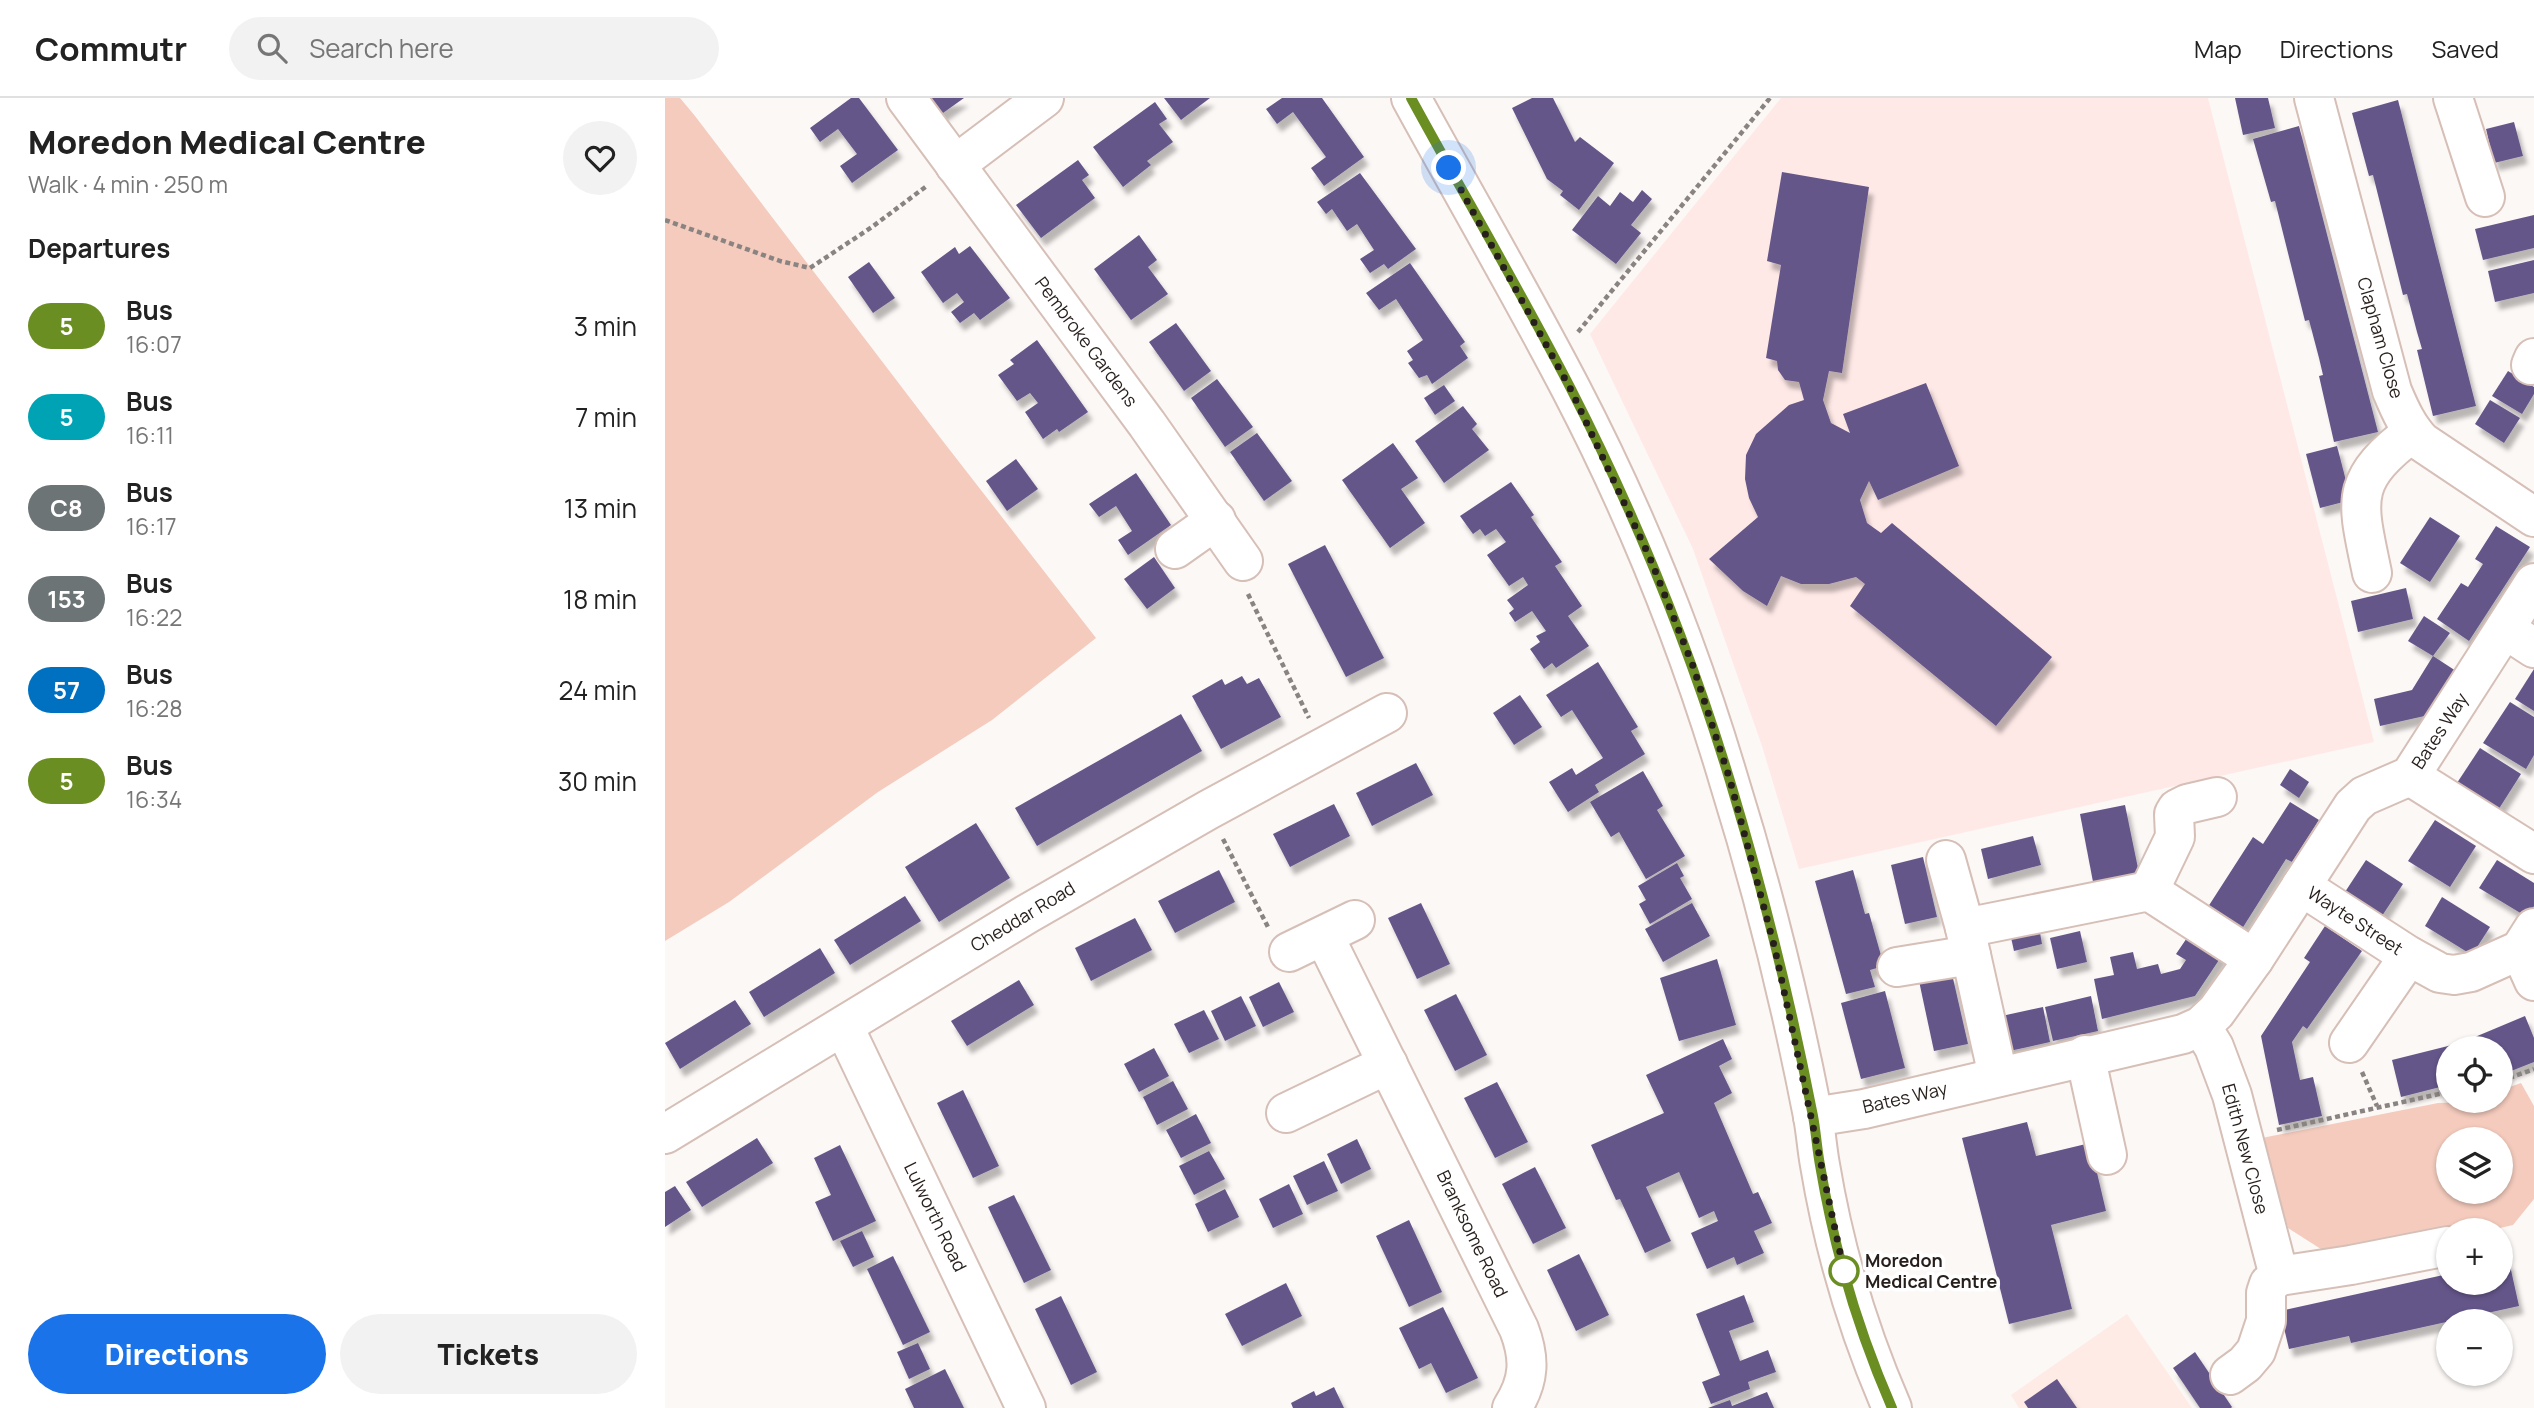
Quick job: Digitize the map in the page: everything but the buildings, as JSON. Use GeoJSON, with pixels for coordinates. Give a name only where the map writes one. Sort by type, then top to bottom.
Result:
{"type":"FeatureCollection","features":[{"type":"Feature","properties":{"kind":"street","name":"Pembroke Gardens"},"geometry":{"type":"LineString","coordinates":[[906,98],[1216,520],[1243,561]]}},
{"type":"Feature","properties":{"kind":"street"},"geometry":{"type":"LineString","coordinates":[[955,165],[1044,98]]}},
{"type":"Feature","properties":{"kind":"street"},"geometry":{"type":"LineString","coordinates":[[1411,98],[1571,390],[1650,558],[1693,666],[1730,780],[1775,949],[1813,1117],[1830,1214],[1854,1311],[1892,1408]]}},
{"type":"Feature","properties":{"kind":"street","name":"Clapham Close"},"geometry":{"type":"LineString","coordinates":[[2315,98],[2392,391],[2413,432],[2445,458],[2534,517]]}},
{"type":"Feature","properties":{"kind":"street"},"geometry":{"type":"LineString","coordinates":[[2453,98],[2485,197]]}},
{"type":"Feature","properties":{"kind":"street"},"geometry":{"type":"LineString","coordinates":[[2372,573],[2362,524],[2363,490],[2368,474],[2377,462],[2413,432]]}},
{"type":"Feature","properties":{"kind":"street"},"geometry":{"type":"LineString","coordinates":[[1175,550],[1216,520]]}},
{"type":"Feature","properties":{"kind":"street","name":"Bates Way"},"geometry":{"type":"LineString","coordinates":[[1813,1117],[1864,1109],[2183,1034],[2201,1026],[2216,1012],[2254,958],[2353,806],[2364,796],[2410,776],[2519,639],[2534,583]]}},
{"type":"Feature","properties":{"kind":"street","name":"Cheddar Road"},"geometry":{"type":"LineString","coordinates":[[665,1134],[1027,914],[1208,810],[1387,713]]}},
{"type":"Feature","properties":{"kind":"street"},"geometry":{"type":"LineString","coordinates":[[2410,776],[2534,854]]}},
{"type":"Feature","properties":{"kind":"street"},"geometry":{"type":"LineString","coordinates":[[1897,967],[1968,942],[2149,891],[2175,838],[2174,819],[2177,809],[2217,797]]}},
{"type":"Feature","properties":{"kind":"street"},"geometry":{"type":"LineString","coordinates":[[1946,860],[1968,942],[1998,1076]]}},
{"type":"Feature","properties":{"kind":"street","name":"Wayte Street"},"geometry":{"type":"LineString","coordinates":[[2301,886],[2440,973],[2454,975],[2471,972],[2529,953]]}},
{"type":"Feature","properties":{"kind":"street"},"geometry":{"type":"LineString","coordinates":[[2149,891],[2254,958]]}},
{"type":"Feature","properties":{"kind":"street","name":"Branksome Road"},"geometry":{"type":"LineString","coordinates":[[1289,952],[1340,928],[1388,1064],[1527,1350],[1527,1365],[1521,1392],[1513,1408]]}},
{"type":"Feature","properties":{"kind":"street","name":"Wayte Street"},"geometry":{"type":"LineString","coordinates":[[2349,1043],[2409,956]]}},
{"type":"Feature","properties":{"kind":"street","name":"Edith New Close"},"geometry":{"type":"LineString","coordinates":[[2201,1026],[2214,1046],[2232,1095],[2279,1276]]}},
{"type":"Feature","properties":{"kind":"street","name":"Lulworth Road"},"geometry":{"type":"LineString","coordinates":[[844,1027],[1027,1408]]}},
{"type":"Feature","properties":{"kind":"street"},"geometry":{"type":"LineString","coordinates":[[2085,1055],[2107,1155]]}},
{"type":"Feature","properties":{"kind":"street"},"geometry":{"type":"LineString","coordinates":[[1286,1114],[1388,1064]]}},
{"type":"Feature","properties":{"kind":"street"},"geometry":{"type":"LineString","coordinates":[[2231,1375],[2256,1351],[2266,1321],[2266,1293],[2269,1284],[2279,1276],[2436,1248]]}},
{"type":"Feature","properties":{"kind":"path"},"geometry":{"type":"LineString","coordinates":[[1578,332],[1770,98]]}},
{"type":"Feature","properties":{"kind":"path"},"geometry":{"type":"LineString","coordinates":[[665,220],[780,261],[810,268],[955,165]]}},
{"type":"Feature","properties":{"kind":"path"},"geometry":{"type":"LineString","coordinates":[[1243,561],[1240,577],[1324,747]]}},
{"type":"Feature","properties":{"kind":"path"},"geometry":{"type":"LineString","coordinates":[[1208,810],[1282,954],[1289,952]]}},
{"type":"Feature","properties":{"kind":"path"},"geometry":{"type":"LineString","coordinates":[[2513,1077],[2534,1069]]}},
{"type":"Feature","properties":{"kind":"path"},"geometry":{"type":"LineString","coordinates":[[2245,1144],[2259,1133],[2436,1095]]}},
{"type":"Feature","properties":{"kind":"shaded area"},"geometry":{"type":"Polygon","coordinates":[[[665,98],[680,98],[695,116],[1096,638],[992,720],[878,792],[729,902],[665,941],[665,98]]]}},
{"type":"Feature","properties":{"kind":"shaded area"},"geometry":{"type":"Polygon","coordinates":[[[1781,98],[2208,98],[2374,742],[1799,869],[1762,746],[1693,549],[1590,334],[1781,98]]]}},
{"type":"Feature","properties":{"kind":"shaded area"},"geometry":{"type":"Polygon","coordinates":[[[2521,1083],[2534,1106],[2534,1199],[2513,1225],[2513,1218],[2436,1218],[2436,1233],[2335,1258],[2288,1228],[2262,1138],[2436,1103],[2436,1113],[2513,1113],[2513,1086],[2521,1083]]]}},
{"type":"Feature","properties":{"kind":"shaded area"},"geometry":{"type":"Polygon","coordinates":[[[2127,1314],[2192,1408],[2019,1408],[2011,1395],[2127,1314]]]}},
{"type":"Feature","properties":{"kind":"bus line","name":"5"},"geometry":{"type":"LineString","coordinates":[[1411,98],[1571,390],[1650,558],[1693,666],[1730,780],[1775,949],[1813,1117],[1830,1214],[1854,1311],[1892,1408]]}},
{"type":"Feature","properties":{"kind":"place","name":"Moredon Medical Centre"},"geometry":{"type":"Point","coordinates":[1844,1271]}},
{"type":"Feature","properties":{"kind":"route"},"geometry":{"type":"LineString","coordinates":[[1449,168],[1571,390],[1650,558],[1693,666],[1730,780],[1775,949],[1844,1271]]}}]}
